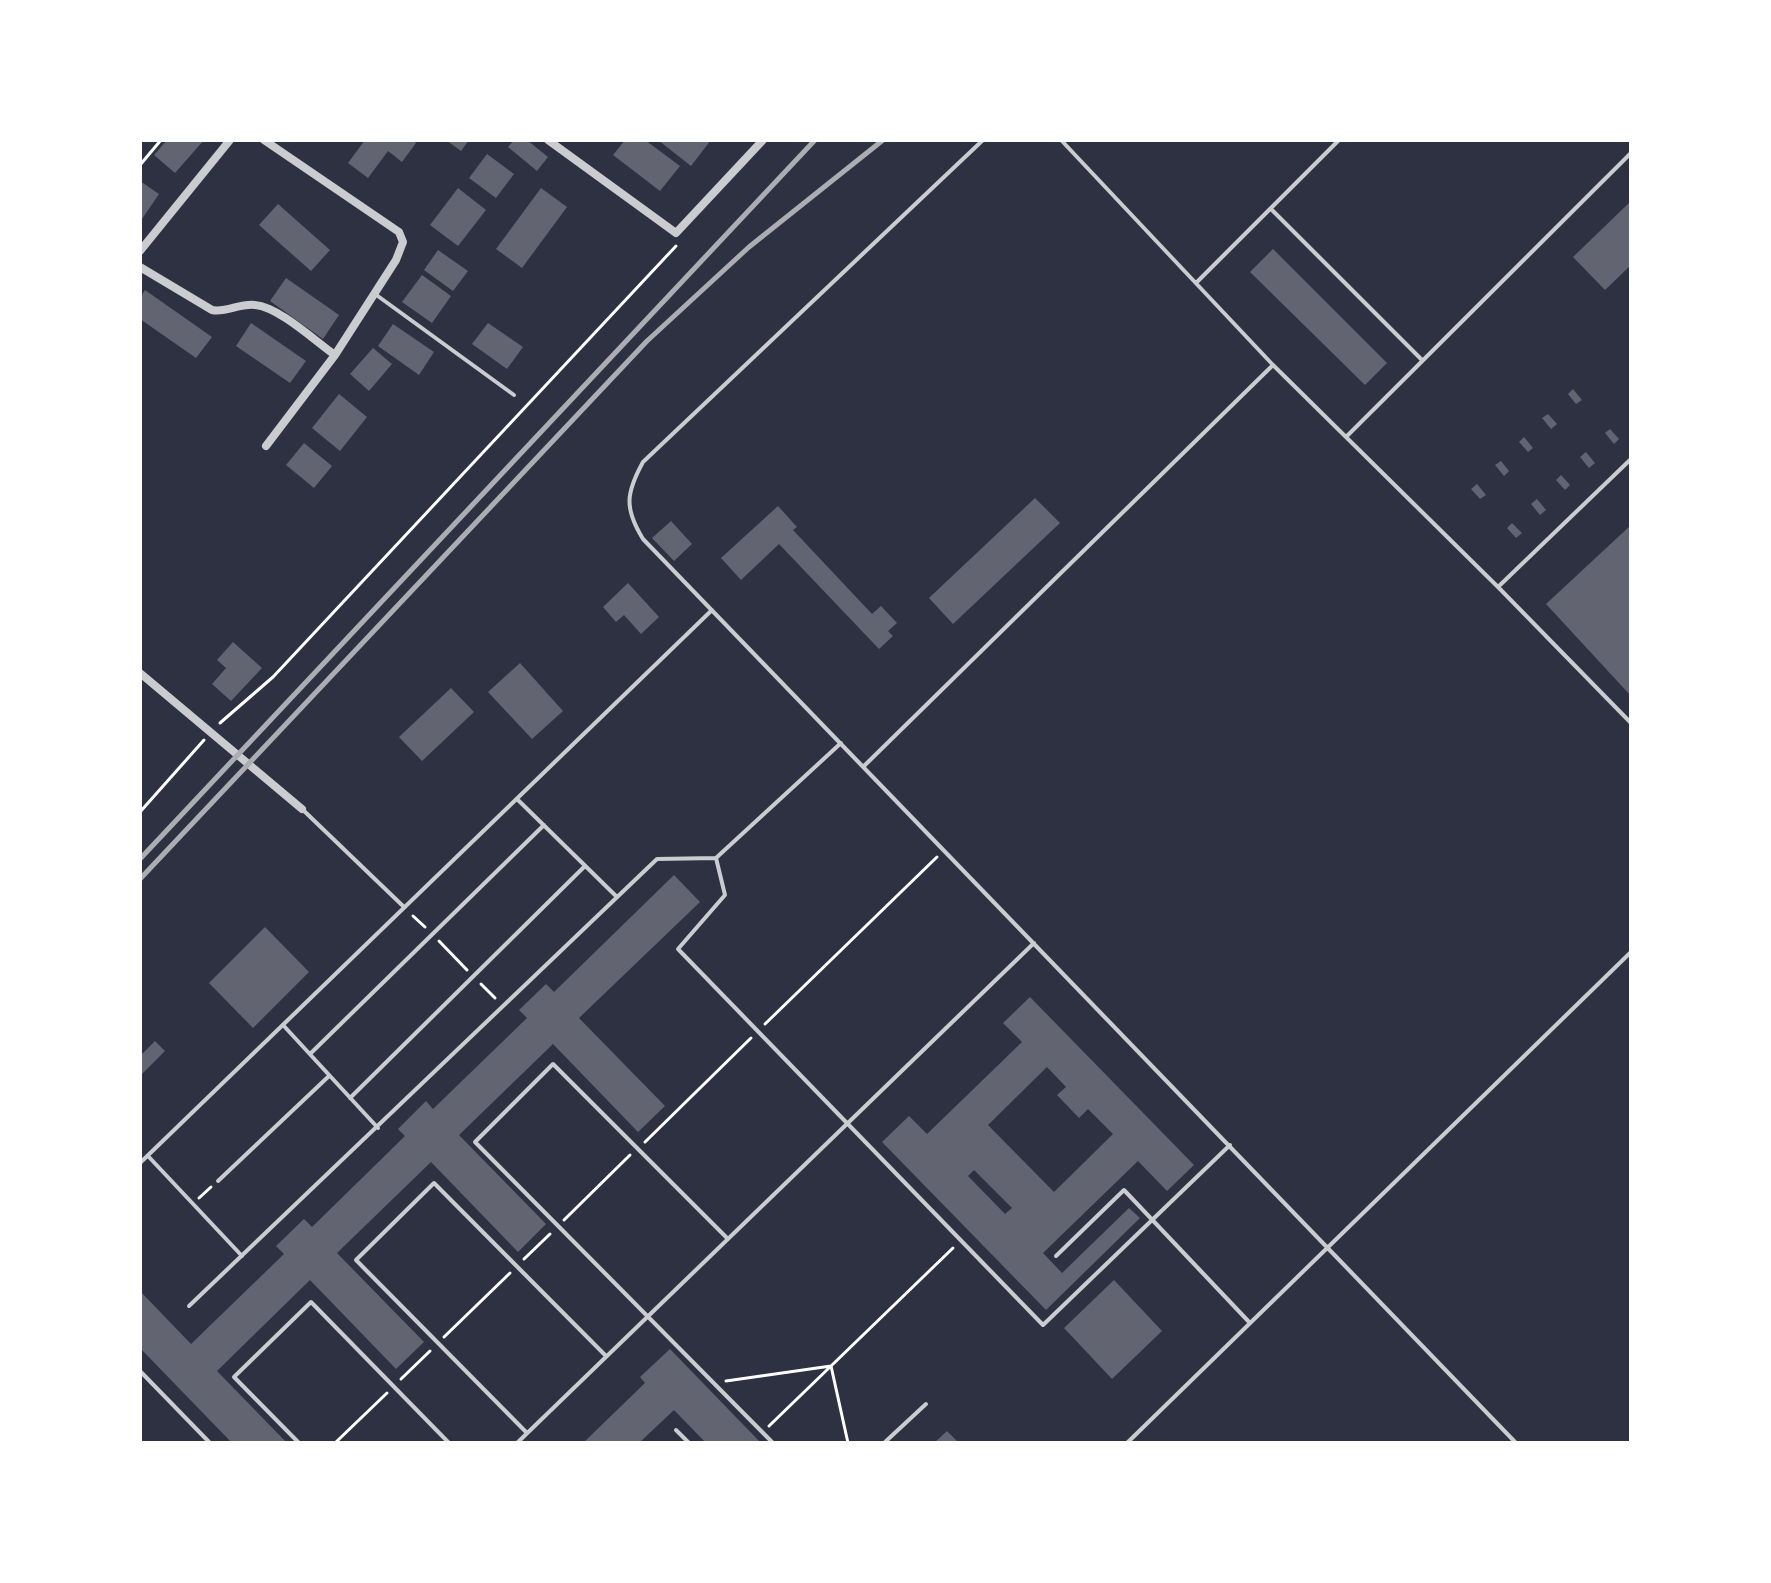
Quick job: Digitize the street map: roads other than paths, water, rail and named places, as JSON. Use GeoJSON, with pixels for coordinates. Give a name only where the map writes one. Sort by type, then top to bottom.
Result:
{"type":"FeatureCollection","features":[{"type":"Feature","properties":{"kind":"street"},"geometry":{"type":"LineString","coordinates":[[140,251],[230,140]]}},
{"type":"Feature","properties":{"kind":"street"},"geometry":{"type":"LineString","coordinates":[[264,140],[399,232],[403,239],[396,260],[335,355],[266,446]]}},
{"type":"Feature","properties":{"kind":"street"},"geometry":{"type":"LineString","coordinates":[[548,140],[680,236],[763,140]]}},
{"type":"Feature","properties":{"kind":"street"},"geometry":{"type":"LineString","coordinates":[[140,267],[218,312],[250,305],[270,308],[335,355]]}},
{"type":"Feature","properties":{"kind":"street"},"geometry":{"type":"LineString","coordinates":[[140,673],[302,809]]}},
{"type":"Feature","properties":{"kind":"lane"},"geometry":{"type":"LineString","coordinates":[[983,140],[643,462],[632,482],[628,502],[631,520],[643,539],[1516,1443]]}},
{"type":"Feature","properties":{"kind":"lane"},"geometry":{"type":"LineString","coordinates":[[1061,140],[1273,365],[1631,723]]}},
{"type":"Feature","properties":{"kind":"lane"},"geometry":{"type":"LineString","coordinates":[[1196,283],[1339,140]]}},
{"type":"Feature","properties":{"kind":"lane"},"geometry":{"type":"LineString","coordinates":[[1347,436],[1631,153]]}},
{"type":"Feature","properties":{"kind":"lane"},"geometry":{"type":"LineString","coordinates":[[1271,209],[1422,361]]}},
{"type":"Feature","properties":{"kind":"lane"},"geometry":{"type":"LineString","coordinates":[[375,294],[514,395]]}},
{"type":"Feature","properties":{"kind":"lane"},"geometry":{"type":"LineString","coordinates":[[864,766],[1273,365]]}},
{"type":"Feature","properties":{"kind":"lane"},"geometry":{"type":"LineString","coordinates":[[1498,587],[1631,459]]}},
{"type":"Feature","properties":{"kind":"lane"},"geometry":{"type":"LineString","coordinates":[[140,1163],[712,610]]}},
{"type":"Feature","properties":{"kind":"lane"},"geometry":{"type":"LineString","coordinates":[[189,1306],[657,859],[716,858],[841,743]]}},
{"type":"Feature","properties":{"kind":"lane"},"geometry":{"type":"LineString","coordinates":[[517,799],[617,897]]}},
{"type":"Feature","properties":{"kind":"lane"},"geometry":{"type":"LineString","coordinates":[[302,809],[404,907]]}},
{"type":"Feature","properties":{"kind":"lane"},"geometry":{"type":"LineString","coordinates":[[310,1054],[544,825]]}},
{"type":"Feature","properties":{"kind":"lane"},"geometry":{"type":"LineString","coordinates":[[716,858],[725,895],[678,949],[1043,1325],[1230,1145]]}},
{"type":"Feature","properties":{"kind":"lane"},"geometry":{"type":"LineString","coordinates":[[350,1098],[585,866]]}},
{"type":"Feature","properties":{"kind":"lane"},"geometry":{"type":"LineString","coordinates":[[517,1443],[1034,943]]}},
{"type":"Feature","properties":{"kind":"lane"},"geometry":{"type":"LineString","coordinates":[[1127,1443],[1631,952]]}},
{"type":"Feature","properties":{"kind":"lane"},"geometry":{"type":"LineString","coordinates":[[283,1025],[378,1128]]}},
{"type":"Feature","properties":{"kind":"lane"},"geometry":{"type":"LineString","coordinates":[[728,1239],[553,1064],[475,1142],[773,1443]]}},
{"type":"Feature","properties":{"kind":"lane"},"geometry":{"type":"LineString","coordinates":[[218,1181],[329,1076]]}},
{"type":"Feature","properties":{"kind":"lane"},"geometry":{"type":"LineString","coordinates":[[148,1156],[242,1256]]}},
{"type":"Feature","properties":{"kind":"lane"},"geometry":{"type":"LineString","coordinates":[[527,1433],[356,1260],[434,1183],[607,1356]]}},
{"type":"Feature","properties":{"kind":"lane"},"geometry":{"type":"LineString","coordinates":[[1056,1256],[1124,1190],[1250,1323]]}},
{"type":"Feature","properties":{"kind":"lane"},"geometry":{"type":"LineString","coordinates":[[299,1443],[234,1377],[311,1302],[449,1443]]}},
{"type":"Feature","properties":{"kind":"lane"},"geometry":{"type":"LineString","coordinates":[[140,1371],[210,1443]]}},
{"type":"Feature","properties":{"kind":"lane"},"geometry":{"type":"LineString","coordinates":[[884,1443],[926,1404]]}},
{"type":"Feature","properties":{"kind":"lane"},"geometry":{"type":"LineString","coordinates":[[676,1430],[689,1443]]}},
{"type":"Feature","properties":{"kind":"railway"},"geometry":{"type":"LineString","coordinates":[[140,859],[815,140]]}},
{"type":"Feature","properties":{"kind":"railway"},"geometry":{"type":"LineString","coordinates":[[140,879],[647,341],[749,247],[883,140]]}}]}
